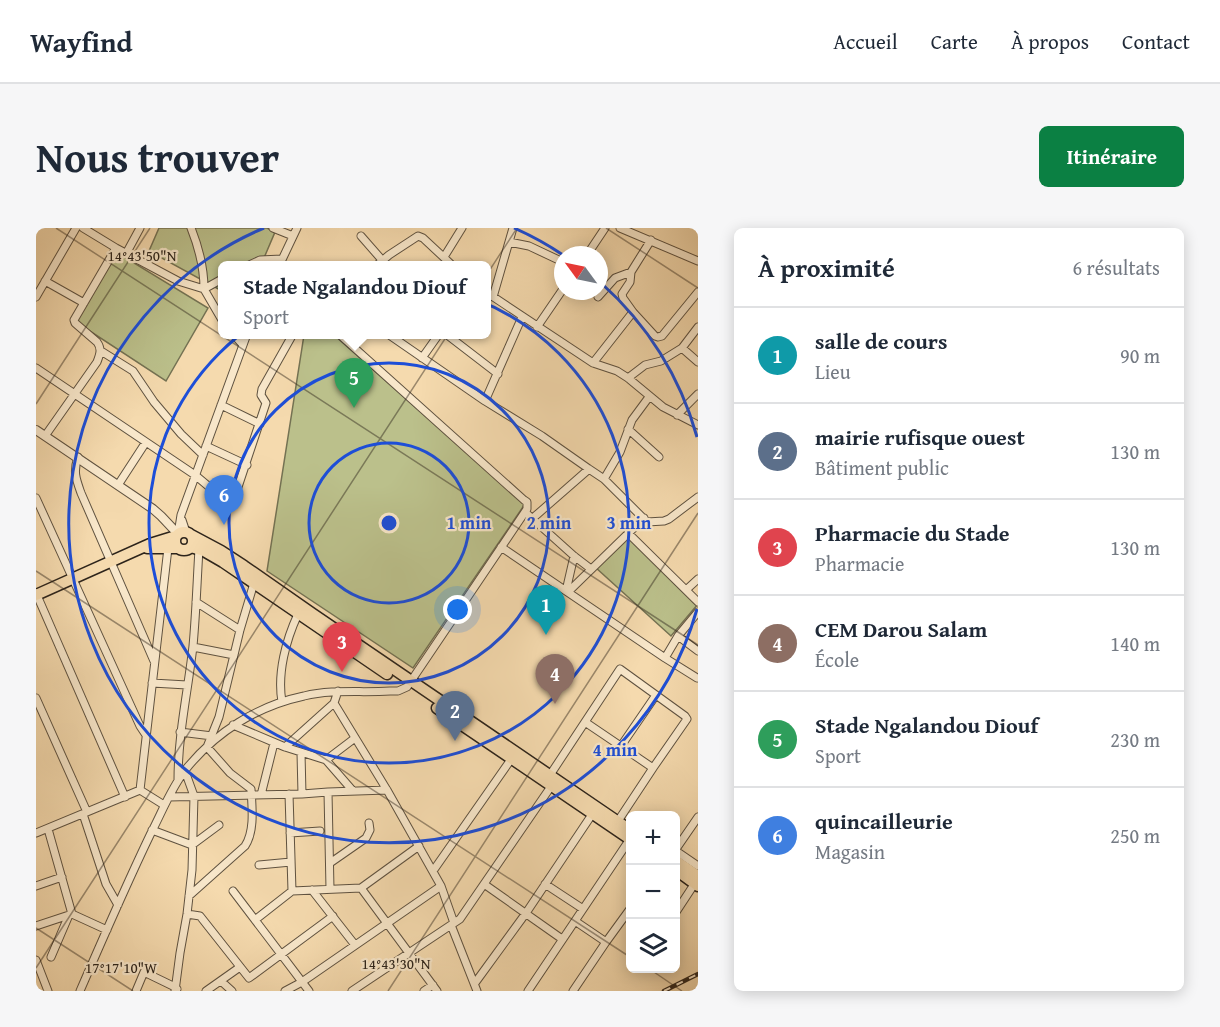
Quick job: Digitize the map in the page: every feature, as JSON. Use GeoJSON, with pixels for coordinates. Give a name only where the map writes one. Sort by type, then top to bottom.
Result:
{"type":"FeatureCollection","features":[{"type":"Feature","properties":{"kind":"main road"},"geometry":{"type":"LineString","coordinates":[[173,548],[182,534]]}},
{"type":"Feature","properties":{"kind":"main road"},"geometry":{"type":"LineString","coordinates":[[182,534],[193,542],[195,548]]}},
{"type":"Feature","properties":{"kind":"main road"},"geometry":{"type":"LineString","coordinates":[[36,594],[150,544],[182,534],[221,552],[244,566],[512,758],[626,827]]}},
{"type":"Feature","properties":{"kind":"main road"},"geometry":{"type":"LineString","coordinates":[[141,549],[186,550],[195,548],[223,562],[551,780],[626,836]]}},
{"type":"Feature","properties":{"kind":"main road"},"geometry":{"type":"LineString","coordinates":[[679,865],[697,882]]}},
{"type":"Feature","properties":{"kind":"main road"},"geometry":{"type":"LineString","coordinates":[[680,873],[697,882]]}},
{"type":"Feature","properties":{"kind":"street"},"geometry":{"type":"LineString","coordinates":[[36,297],[76,228]]}},
{"type":"Feature","properties":{"kind":"street"},"geometry":{"type":"LineString","coordinates":[[83,228],[178,281],[204,289],[218,281]]}},
{"type":"Feature","properties":{"kind":"street"},"geometry":{"type":"LineString","coordinates":[[127,252],[140,228]]}},
{"type":"Feature","properties":{"kind":"street"},"geometry":{"type":"LineString","coordinates":[[191,228],[202,260],[204,289],[218,313]]}},
{"type":"Feature","properties":{"kind":"street"},"geometry":{"type":"LineString","coordinates":[[273,228],[293,236]]}},
{"type":"Feature","properties":{"kind":"street"},"geometry":{"type":"LineString","coordinates":[[281,261],[297,228]]}},
{"type":"Feature","properties":{"kind":"street"},"geometry":{"type":"LineString","coordinates":[[444,257],[462,228]]}},
{"type":"Feature","properties":{"kind":"street"},"geometry":{"type":"LineString","coordinates":[[513,228],[493,297],[593,363],[617,371],[677,415],[698,425]]}},
{"type":"Feature","properties":{"kind":"street"},"geometry":{"type":"LineString","coordinates":[[593,246],[605,228]]}},
{"type":"Feature","properties":{"kind":"street"},"geometry":{"type":"LineString","coordinates":[[620,228],[698,261]]}},
{"type":"Feature","properties":{"kind":"street"},"geometry":{"type":"LineString","coordinates":[[361,236],[378,261]]}},
{"type":"Feature","properties":{"kind":"street"},"geometry":{"type":"LineString","coordinates":[[382,261],[418,236],[448,261]]}},
{"type":"Feature","properties":{"kind":"street"},"geometry":{"type":"LineString","coordinates":[[651,240],[631,272],[630,282],[622,294],[633,312],[655,336],[662,336],[698,292]]}},
{"type":"Feature","properties":{"kind":"street"},"geometry":{"type":"LineString","coordinates":[[509,242],[530,246],[554,258]]}},
{"type":"Feature","properties":{"kind":"street"},"geometry":{"type":"LineString","coordinates":[[45,436],[97,362],[100,351],[97,342],[74,322],[116,248]]}},
{"type":"Feature","properties":{"kind":"street"},"geometry":{"type":"LineString","coordinates":[[608,286],[615,278],[631,272]]}},
{"type":"Feature","properties":{"kind":"street"},"geometry":{"type":"LineString","coordinates":[[45,281],[84,303]]}},
{"type":"Feature","properties":{"kind":"street"},"geometry":{"type":"LineString","coordinates":[[537,327],[555,300]]}},
{"type":"Feature","properties":{"kind":"street"},"geometry":{"type":"LineString","coordinates":[[593,363],[633,312]]}},
{"type":"Feature","properties":{"kind":"street"},"geometry":{"type":"LineString","coordinates":[[485,401],[522,317]]}},
{"type":"Feature","properties":{"kind":"street"},"geometry":{"type":"LineString","coordinates":[[628,378],[645,365],[661,362],[682,348],[698,327]]}},
{"type":"Feature","properties":{"kind":"street"},"geometry":{"type":"LineString","coordinates":[[238,339],[243,345]]}},
{"type":"Feature","properties":{"kind":"street"},"geometry":{"type":"LineString","coordinates":[[182,534],[181,515],[245,339]]}},
{"type":"Feature","properties":{"kind":"street"},"geometry":{"type":"LineString","coordinates":[[36,368],[195,475],[226,501],[231,502],[247,465],[266,403],[261,395],[262,389],[290,339]]}},
{"type":"Feature","properties":{"kind":"street"},"geometry":{"type":"LineString","coordinates":[[80,991],[164,805],[185,771],[207,747],[233,725],[282,702],[310,694],[338,691],[398,691],[409,684],[528,506],[527,502],[345,339]]}},
{"type":"Feature","properties":{"kind":"street"},"geometry":{"type":"LineString","coordinates":[[395,339],[604,479],[647,522],[664,521],[698,497]]}},
{"type":"Feature","properties":{"kind":"street"},"geometry":{"type":"LineString","coordinates":[[422,358],[435,339]]}},
{"type":"Feature","properties":{"kind":"street"},"geometry":{"type":"LineString","coordinates":[[452,339],[498,374]]}},
{"type":"Feature","properties":{"kind":"street"},"geometry":{"type":"LineString","coordinates":[[682,348],[698,362]]}},
{"type":"Feature","properties":{"kind":"street"},"geometry":{"type":"LineString","coordinates":[[100,351],[133,371],[154,402],[202,455]]}},
{"type":"Feature","properties":{"kind":"street"},"geometry":{"type":"LineString","coordinates":[[677,415],[698,394]]}},
{"type":"Feature","properties":{"kind":"street"},"geometry":{"type":"LineString","coordinates":[[604,479],[625,442],[628,429],[649,396]]}},
{"type":"Feature","properties":{"kind":"street"},"geometry":{"type":"LineString","coordinates":[[221,405],[260,424]]}},
{"type":"Feature","properties":{"kind":"street"},"geometry":{"type":"LineString","coordinates":[[628,429],[659,457]]}},
{"type":"Feature","properties":{"kind":"street"},"geometry":{"type":"LineString","coordinates":[[36,430],[153,509],[182,534]]}},
{"type":"Feature","properties":{"kind":"street"},"geometry":{"type":"LineString","coordinates":[[118,485],[146,442]]}},
{"type":"Feature","properties":{"kind":"street"},"geometry":{"type":"LineString","coordinates":[[206,446],[247,465]]}},
{"type":"Feature","properties":{"kind":"street"},"geometry":{"type":"LineString","coordinates":[[78,457],[75,468],[81,493],[155,663]]}},
{"type":"Feature","properties":{"kind":"street"},"geometry":{"type":"LineString","coordinates":[[533,518],[589,469]]}},
{"type":"Feature","properties":{"kind":"street"},"geometry":{"type":"LineString","coordinates":[[36,498],[146,735]]}},
{"type":"Feature","properties":{"kind":"street"},"geometry":{"type":"LineString","coordinates":[[525,512],[591,569]]}},
{"type":"Feature","properties":{"kind":"street"},"geometry":{"type":"LineString","coordinates":[[567,591],[644,518]]}},
{"type":"Feature","properties":{"kind":"street"},"geometry":{"type":"LineString","coordinates":[[628,533],[698,602]]}},
{"type":"Feature","properties":{"kind":"street"},"geometry":{"type":"LineString","coordinates":[[501,547],[697,678]]}},
{"type":"Feature","properties":{"kind":"street"},"geometry":{"type":"LineString","coordinates":[[140,790],[152,683],[173,548]]}},
{"type":"Feature","properties":{"kind":"street"},"geometry":{"type":"LineString","coordinates":[[178,782],[180,732],[193,647],[196,602],[195,548]]}},
{"type":"Feature","properties":{"kind":"street"},"geometry":{"type":"LineString","coordinates":[[567,591],[574,556]]}},
{"type":"Feature","properties":{"kind":"street"},"geometry":{"type":"LineString","coordinates":[[687,590],[698,579]]}},
{"type":"Feature","properties":{"kind":"street"},"geometry":{"type":"LineString","coordinates":[[207,747],[219,717],[254,583]]}},
{"type":"Feature","properties":{"kind":"street"},"geometry":{"type":"LineString","coordinates":[[36,594],[125,797]]}},
{"type":"Feature","properties":{"kind":"street"},"geometry":{"type":"LineString","coordinates":[[196,602],[240,630]]}},
{"type":"Feature","properties":{"kind":"street"},"geometry":{"type":"LineString","coordinates":[[665,658],[678,636],[698,612]]}},
{"type":"Feature","properties":{"kind":"street"},"geometry":{"type":"LineString","coordinates":[[282,702],[280,681],[292,626],[298,614]]}},
{"type":"Feature","properties":{"kind":"street"},"geometry":{"type":"LineString","coordinates":[[678,636],[698,651]]}},
{"type":"Feature","properties":{"kind":"street"},"geometry":{"type":"LineString","coordinates":[[193,647],[234,655]]}},
{"type":"Feature","properties":{"kind":"street"},"geometry":{"type":"LineString","coordinates":[[352,991],[460,919],[620,669],[686,716],[687,719],[618,821]]}},
{"type":"Feature","properties":{"kind":"street"},"geometry":{"type":"LineString","coordinates":[[152,683],[187,685]]}},
{"type":"Feature","properties":{"kind":"street"},"geometry":{"type":"LineString","coordinates":[[285,747],[334,703],[338,691]]}},
{"type":"Feature","properties":{"kind":"street"},"geometry":{"type":"LineString","coordinates":[[621,746],[656,695]]}},
{"type":"Feature","properties":{"kind":"street"},"geometry":{"type":"LineString","coordinates":[[36,698],[85,813],[106,884],[118,906]]}},
{"type":"Feature","properties":{"kind":"street"},"geometry":{"type":"LineString","coordinates":[[334,703],[387,790],[441,886],[476,987]]}},
{"type":"Feature","properties":{"kind":"street"},"geometry":{"type":"LineString","coordinates":[[585,722],[653,768]]}},
{"type":"Feature","properties":{"kind":"street"},"geometry":{"type":"LineString","coordinates":[[233,725],[285,747],[326,760],[353,791]]}},
{"type":"Feature","properties":{"kind":"street"},"geometry":{"type":"LineString","coordinates":[[180,732],[212,736]]}},
{"type":"Feature","properties":{"kind":"street"},"geometry":{"type":"LineString","coordinates":[[326,760],[355,738]]}},
{"type":"Feature","properties":{"kind":"street"},"geometry":{"type":"LineString","coordinates":[[261,795],[274,742]]}},
{"type":"Feature","properties":{"kind":"street"},"geometry":{"type":"LineString","coordinates":[[189,897],[248,842],[251,830],[251,789],[230,773],[207,747]]}},
{"type":"Feature","properties":{"kind":"street"},"geometry":{"type":"LineString","coordinates":[[301,753],[302,794]]}},
{"type":"Feature","properties":{"kind":"street"},"geometry":{"type":"LineString","coordinates":[[432,871],[512,758]]}},
{"type":"Feature","properties":{"kind":"street"},"geometry":{"type":"LineString","coordinates":[[136,991],[144,972],[176,990],[192,870],[194,796],[185,771]]}},
{"type":"Feature","properties":{"kind":"street"},"geometry":{"type":"LineString","coordinates":[[36,833],[140,790]]}},
{"type":"Feature","properties":{"kind":"street"},"geometry":{"type":"LineString","coordinates":[[140,790],[164,805]]}},
{"type":"Feature","properties":{"kind":"street"},"geometry":{"type":"LineString","coordinates":[[169,797],[387,790]]}},
{"type":"Feature","properties":{"kind":"street"},"geometry":{"type":"LineString","coordinates":[[328,792],[330,889]]}},
{"type":"Feature","properties":{"kind":"street"},"geometry":{"type":"LineString","coordinates":[[289,794],[292,891]]}},
{"type":"Feature","properties":{"kind":"street"},"geometry":{"type":"LineString","coordinates":[[476,987],[593,813]]}},
{"type":"Feature","properties":{"kind":"street"},"geometry":{"type":"LineString","coordinates":[[680,843],[698,817]]}},
{"type":"Feature","properties":{"kind":"street"},"geometry":{"type":"LineString","coordinates":[[330,862],[366,838],[370,830],[369,823]]}},
{"type":"Feature","properties":{"kind":"street"},"geometry":{"type":"LineString","coordinates":[[192,845],[219,825]]}},
{"type":"Feature","properties":{"kind":"street"},"geometry":{"type":"LineString","coordinates":[[48,829],[70,915],[51,957]]}},
{"type":"Feature","properties":{"kind":"street"},"geometry":{"type":"LineString","coordinates":[[152,830],[192,845]]}},
{"type":"Feature","properties":{"kind":"street"},"geometry":{"type":"LineString","coordinates":[[290,833],[320,831]]}},
{"type":"Feature","properties":{"kind":"street"},"geometry":{"type":"LineString","coordinates":[[528,991],[626,845]]}},
{"type":"Feature","properties":{"kind":"street"},"geometry":{"type":"LineString","coordinates":[[255,920],[292,891],[361,888],[419,846]]}},
{"type":"Feature","properties":{"kind":"street"},"geometry":{"type":"LineString","coordinates":[[680,853],[698,866]]}},
{"type":"Feature","properties":{"kind":"street"},"geometry":{"type":"LineString","coordinates":[[259,865],[291,862]]}},
{"type":"Feature","properties":{"kind":"street"},"geometry":{"type":"LineString","coordinates":[[36,886],[62,877]]}},
{"type":"Feature","properties":{"kind":"street"},"geometry":{"type":"LineString","coordinates":[[680,905],[697,882]]}},
{"type":"Feature","properties":{"kind":"street"},"geometry":{"type":"LineString","coordinates":[[484,884],[562,939]]}},
{"type":"Feature","properties":{"kind":"street"},"geometry":{"type":"LineString","coordinates":[[545,884],[583,909]]}},
{"type":"Feature","properties":{"kind":"street"},"geometry":{"type":"LineString","coordinates":[[285,991],[302,982],[441,886]]}},
{"type":"Feature","properties":{"kind":"street"},"geometry":{"type":"LineString","coordinates":[[361,888],[435,988],[424,991]]}},
{"type":"Feature","properties":{"kind":"street"},"geometry":{"type":"LineString","coordinates":[[312,890],[355,945]]}},
{"type":"Feature","properties":{"kind":"street"},"geometry":{"type":"LineString","coordinates":[[233,891],[309,991]]}},
{"type":"Feature","properties":{"kind":"street"},"geometry":{"type":"LineString","coordinates":[[187,914],[200,916],[249,978],[333,916]]}},
{"type":"Feature","properties":{"kind":"street"},"geometry":{"type":"LineString","coordinates":[[573,991],[626,914]]}},
{"type":"Feature","properties":{"kind":"street"},"geometry":{"type":"LineString","coordinates":[[36,926],[70,915],[107,930]]}},
{"type":"Feature","properties":{"kind":"street"},"geometry":{"type":"LineString","coordinates":[[575,921],[606,942]]}},
{"type":"Feature","properties":{"kind":"street"},"geometry":{"type":"LineString","coordinates":[[36,960],[48,991]]}},
{"type":"Feature","properties":{"kind":"street"},"geometry":{"type":"LineString","coordinates":[[206,991],[240,967]]}},
{"type":"Feature","properties":{"kind":"street"},"geometry":{"type":"LineString","coordinates":[[220,981],[232,991]]}},
{"type":"Feature","properties":{"kind":"green space"},"geometry":{"type":"Polygon","coordinates":[[[159,228],[267,228],[275,232],[263,261],[218,261],[218,289],[149,251],[159,228]]]}},
{"type":"Feature","properties":{"kind":"green space"},"geometry":{"type":"Polygon","coordinates":[[[116,252],[208,308],[166,381],[76,322],[116,252]]]}},
{"type":"Feature","properties":{"kind":"green space"},"geometry":{"type":"Polygon","coordinates":[[[303,339],[339,339],[525,504],[413,668],[267,571],[303,339]]]}},
{"type":"Feature","properties":{"kind":"green space"},"geometry":{"type":"Polygon","coordinates":[[[629,533],[698,604],[671,636],[595,567],[629,533]]]}},
{"type":"Feature","properties":{"kind":"railway"},"geometry":{"type":"LineString","coordinates":[[664,991],[698,974]]}},
{"type":"Feature","properties":{"kind":"place","name":"Stade Ngalandou Diouf"},"geometry":{"type":"Point","coordinates":[354,408]}},
{"type":"Feature","properties":{"kind":"place","name":"quincailleurie"},"geometry":{"type":"Point","coordinates":[224,525]}},
{"type":"Feature","properties":{"kind":"place","name":"salle de cours"},"geometry":{"type":"Point","coordinates":[546,635]}},
{"type":"Feature","properties":{"kind":"place","name":"Pharmacie du Stade"},"geometry":{"type":"Point","coordinates":[342,672]}},
{"type":"Feature","properties":{"kind":"place","name":"CEM Darou Salam"},"geometry":{"type":"Point","coordinates":[555,704]}},
{"type":"Feature","properties":{"kind":"place","name":"mairie rufisque ouest"},"geometry":{"type":"Point","coordinates":[455,741]}}]}
